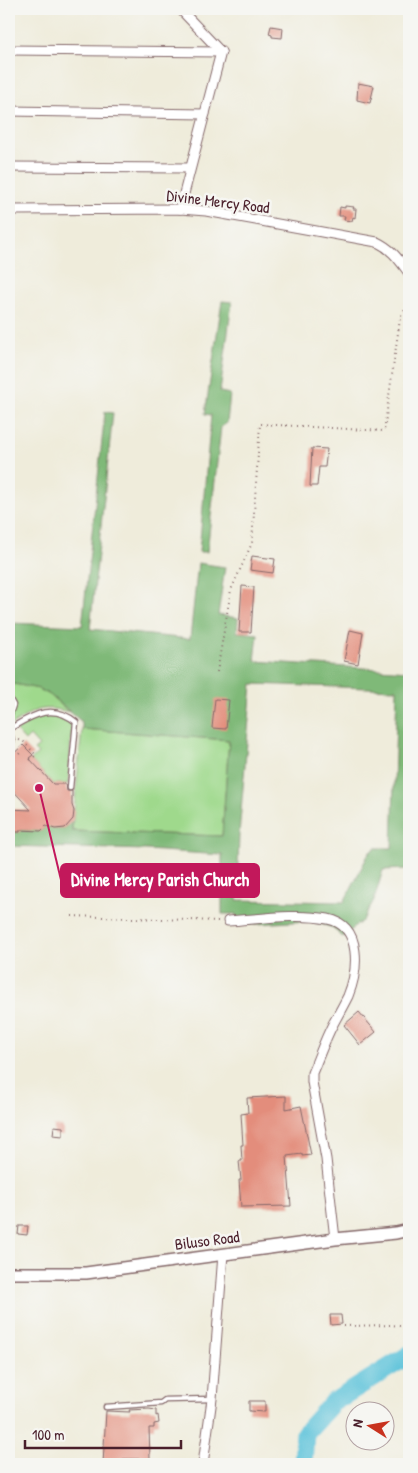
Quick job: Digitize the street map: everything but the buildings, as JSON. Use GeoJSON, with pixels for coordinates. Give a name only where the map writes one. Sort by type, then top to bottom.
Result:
{"type":"FeatureCollection","features":[{"type":"Feature","properties":{"kind":"street"},"geometry":{"type":"LineString","coordinates":[[180,9],[221,52]]}},
{"type":"Feature","properties":{"kind":"street"},"geometry":{"type":"LineString","coordinates":[[9,50],[221,52]]}},
{"type":"Feature","properties":{"kind":"street"},"geometry":{"type":"LineString","coordinates":[[180,209],[221,52]]}},
{"type":"Feature","properties":{"kind":"street"},"geometry":{"type":"LineString","coordinates":[[9,111],[205,114]]}},
{"type":"Feature","properties":{"kind":"street"},"geometry":{"type":"LineString","coordinates":[[9,167],[190,168]]}},
{"type":"Feature","properties":{"kind":"street","name":"Divine Mercy Road"},"geometry":{"type":"LineString","coordinates":[[9,213],[13,210],[180,209],[206,211],[377,242],[388,247],[399,258],[409,273]]}},
{"type":"Feature","properties":{"kind":"street"},"geometry":{"type":"LineString","coordinates":[[228,921],[308,917],[329,919],[346,928],[352,937],[355,952],[355,970],[348,994],[312,1073],[326,1158],[335,1239]]}},
{"type":"Feature","properties":{"kind":"street","name":"Biluso Road"},"geometry":{"type":"LineString","coordinates":[[9,1274],[86,1272],[409,1230]]}},
{"type":"Feature","properties":{"kind":"street"},"geometry":{"type":"LineString","coordinates":[[203,1464],[212,1399],[223,1254]]}},
{"type":"Feature","properties":{"kind":"lane"},"geometry":{"type":"LineString","coordinates":[[9,698],[13,704],[9,717]]}},
{"type":"Feature","properties":{"kind":"lane"},"geometry":{"type":"LineString","coordinates":[[9,748],[12,739],[9,729],[31,717],[46,712],[64,714],[76,722],[70,788]]}},
{"type":"Feature","properties":{"kind":"lane"},"geometry":{"type":"LineString","coordinates":[[106,1406],[161,1403],[165,1400],[212,1399]]}},
{"type":"Feature","properties":{"kind":"path"},"geometry":{"type":"LineString","coordinates":[[217,672],[230,590],[252,543],[260,424],[384,431],[400,319],[409,302]]}},
{"type":"Feature","properties":{"kind":"path"},"geometry":{"type":"LineString","coordinates":[[12,739],[23,741],[36,755],[30,760]]}},
{"type":"Feature","properties":{"kind":"path"},"geometry":{"type":"LineString","coordinates":[[19,754],[22,751]]}},
{"type":"Feature","properties":{"kind":"path"},"geometry":{"type":"LineString","coordinates":[[72,916],[228,921]]}},
{"type":"Feature","properties":{"kind":"path"},"geometry":{"type":"LineString","coordinates":[[344,1326],[391,1325],[409,1327]]}},
{"type":"Feature","properties":{"kind":"green space"},"geometry":{"type":"Polygon","coordinates":[[[222,301],[232,302],[220,392],[230,394],[227,423],[221,427],[207,552],[199,552],[211,415],[205,414],[222,301]]]}},
{"type":"Feature","properties":{"kind":"green space"},"geometry":{"type":"Polygon","coordinates":[[[105,412],[113,413],[90,629],[190,639],[198,563],[225,567],[218,615],[238,618],[237,632],[258,634],[255,661],[409,671],[409,869],[383,870],[374,900],[363,920],[343,937],[331,927],[310,921],[236,925],[236,914],[222,914],[222,855],[147,850],[9,846],[9,832],[20,832],[20,830],[41,831],[47,825],[54,829],[61,829],[72,821],[72,831],[222,836],[229,740],[82,729],[82,722],[50,695],[39,689],[9,683],[9,623],[82,626],[105,412]],[[252,684],[239,834],[237,900],[344,902],[369,853],[375,848],[392,848],[397,689],[252,684]]]}},
{"type":"Feature","properties":{"kind":"green space"},"geometry":{"type":"Polygon","coordinates":[[[9,683],[39,689],[50,695],[69,712],[52,709],[39,710],[12,725],[9,722],[9,683]]]}},
{"type":"Feature","properties":{"kind":"green space"},"geometry":{"type":"Polygon","coordinates":[[[52,715],[64,718],[72,724],[68,784],[53,784],[31,760],[38,754],[34,750],[39,746],[30,736],[25,741],[16,731],[34,718],[52,715]]]}},
{"type":"Feature","properties":{"kind":"green space"},"geometry":{"type":"Polygon","coordinates":[[[82,729],[229,740],[222,836],[72,831],[82,729]]]}},
{"type":"Feature","properties":{"kind":"waterway"},"geometry":{"type":"LineString","coordinates":[[303,1464],[305,1433],[332,1403],[409,1355]]}},
{"type":"Feature","properties":{"kind":"place","name":"Divine Mercy Parish Church"},"geometry":{"type":"Point","coordinates":[39,788]}}]}
